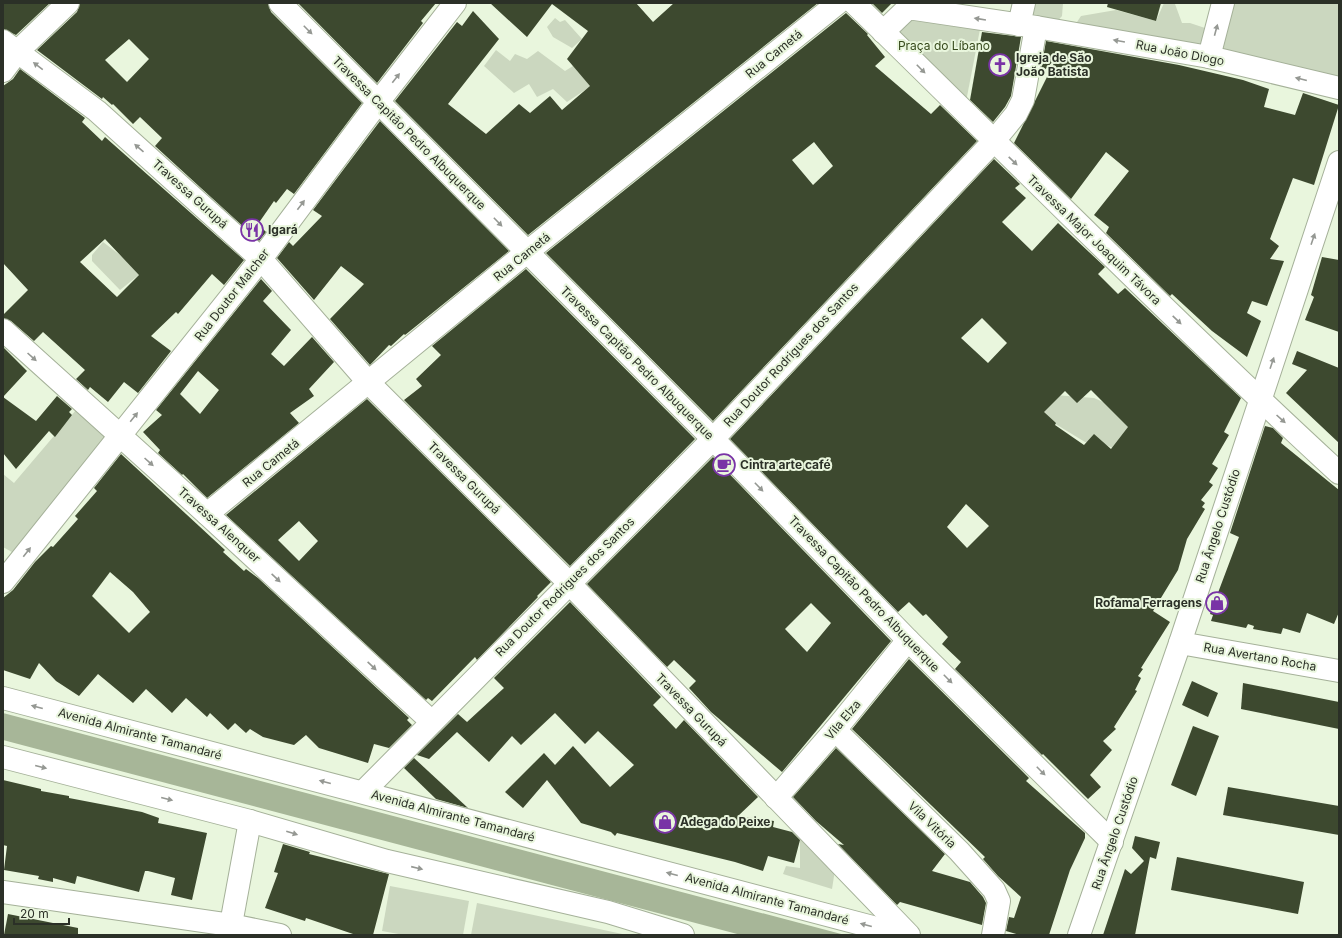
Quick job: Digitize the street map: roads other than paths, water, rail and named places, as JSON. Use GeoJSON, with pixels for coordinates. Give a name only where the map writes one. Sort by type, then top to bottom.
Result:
{"type":"FeatureCollection","features":[{"type":"Feature","properties":{"kind":"street"},"geometry":{"type":"LineString","coordinates":[[3,71],[10,46],[68,3]]}},
{"type":"Feature","properties":{"kind":"street","name":"Travessa Capitão Pedro Albuquerque"},"geometry":{"type":"LineString","coordinates":[[280,3],[713,438],[908,640],[1112,842]]}},
{"type":"Feature","properties":{"kind":"street","name":"Rua Doutor Malcher"},"geometry":{"type":"LineString","coordinates":[[3,582],[261,259],[379,101],[455,3]]}},
{"type":"Feature","properties":{"kind":"street","name":"Rua Cametá"},"geometry":{"type":"LineString","coordinates":[[207,514],[369,383],[527,252],[838,3]]}},
{"type":"Feature","properties":{"kind":"street","name":"Travessa Major Joaquim Távora"},"geometry":{"type":"LineString","coordinates":[[854,3],[993,142],[1259,400],[1339,473]]}},
{"type":"Feature","properties":{"kind":"street","name":"Rua Doutor Rodrigues dos Santos"},"geometry":{"type":"LineString","coordinates":[[363,792],[713,438],[993,142],[1016,114],[1023,100],[1027,26],[1024,3]]}},
{"type":"Feature","properties":{"kind":"street"},"geometry":{"type":"LineString","coordinates":[[1209,57],[1224,3]]}},
{"type":"Feature","properties":{"kind":"street","name":"Rua João Diogo"},"geometry":{"type":"LineString","coordinates":[[883,32],[908,8],[1027,26],[1209,57],[1339,88]]}},
{"type":"Feature","properties":{"kind":"street","name":"Travessa Gurupá"},"geometry":{"type":"LineString","coordinates":[[10,46],[97,111],[261,259],[369,383],[569,583],[909,935]]}},
{"type":"Feature","properties":{"kind":"street","name":"Rua Ângelo Custódio"},"geometry":{"type":"LineString","coordinates":[[1079,935],[1180,643],[1259,400],[1339,162]]}},
{"type":"Feature","properties":{"kind":"street","name":"Travessa Alenquer"},"geometry":{"type":"LineString","coordinates":[[3,330],[207,514],[432,722]]}},
{"type":"Feature","properties":{"kind":"street","name":"Vila Elza"},"geometry":{"type":"LineString","coordinates":[[776,798],[835,730],[908,640]]}},
{"type":"Feature","properties":{"kind":"street","name":"Rua Avertano Rocha"},"geometry":{"type":"LineString","coordinates":[[1180,643],[1339,670]]}},
{"type":"Feature","properties":{"kind":"street","name":"Avenida Almirante Tamandaré"},"geometry":{"type":"LineString","coordinates":[[3,698],[903,935]]}},
{"type":"Feature","properties":{"kind":"street","name":"Vila Vitória"},"geometry":{"type":"LineString","coordinates":[[835,730],[959,851],[985,879],[999,900],[993,935]]}},
{"type":"Feature","properties":{"kind":"street"},"geometry":{"type":"LineString","coordinates":[[3,757],[250,821],[386,861],[608,912],[683,935]]}},
{"type":"Feature","properties":{"kind":"street"},"geometry":{"type":"LineString","coordinates":[[230,930],[250,821]]}},
{"type":"Feature","properties":{"kind":"street"},"geometry":{"type":"LineString","coordinates":[[3,892],[230,930],[280,935]]}},
{"type":"Feature","properties":{"kind":"place","name":"Igreja de São João Batista"},"geometry":{"type":"Point","coordinates":[1000,65]}},
{"type":"Feature","properties":{"kind":"place","name":"Igará"},"geometry":{"type":"Point","coordinates":[252,230]}},
{"type":"Feature","properties":{"kind":"place","name":"Cintra arte café"},"geometry":{"type":"Point","coordinates":[724,465]}},
{"type":"Feature","properties":{"kind":"place","name":"Rofama Ferragens"},"geometry":{"type":"Point","coordinates":[1217,603]}},
{"type":"Feature","properties":{"kind":"place","name":"Adega do Peixe"},"geometry":{"type":"Point","coordinates":[665,822]}},
{"type":"Feature","properties":{"kind":"park label","name":"Praça do Líbano"},"geometry":{"type":"Point","coordinates":[944,46]}}]}
